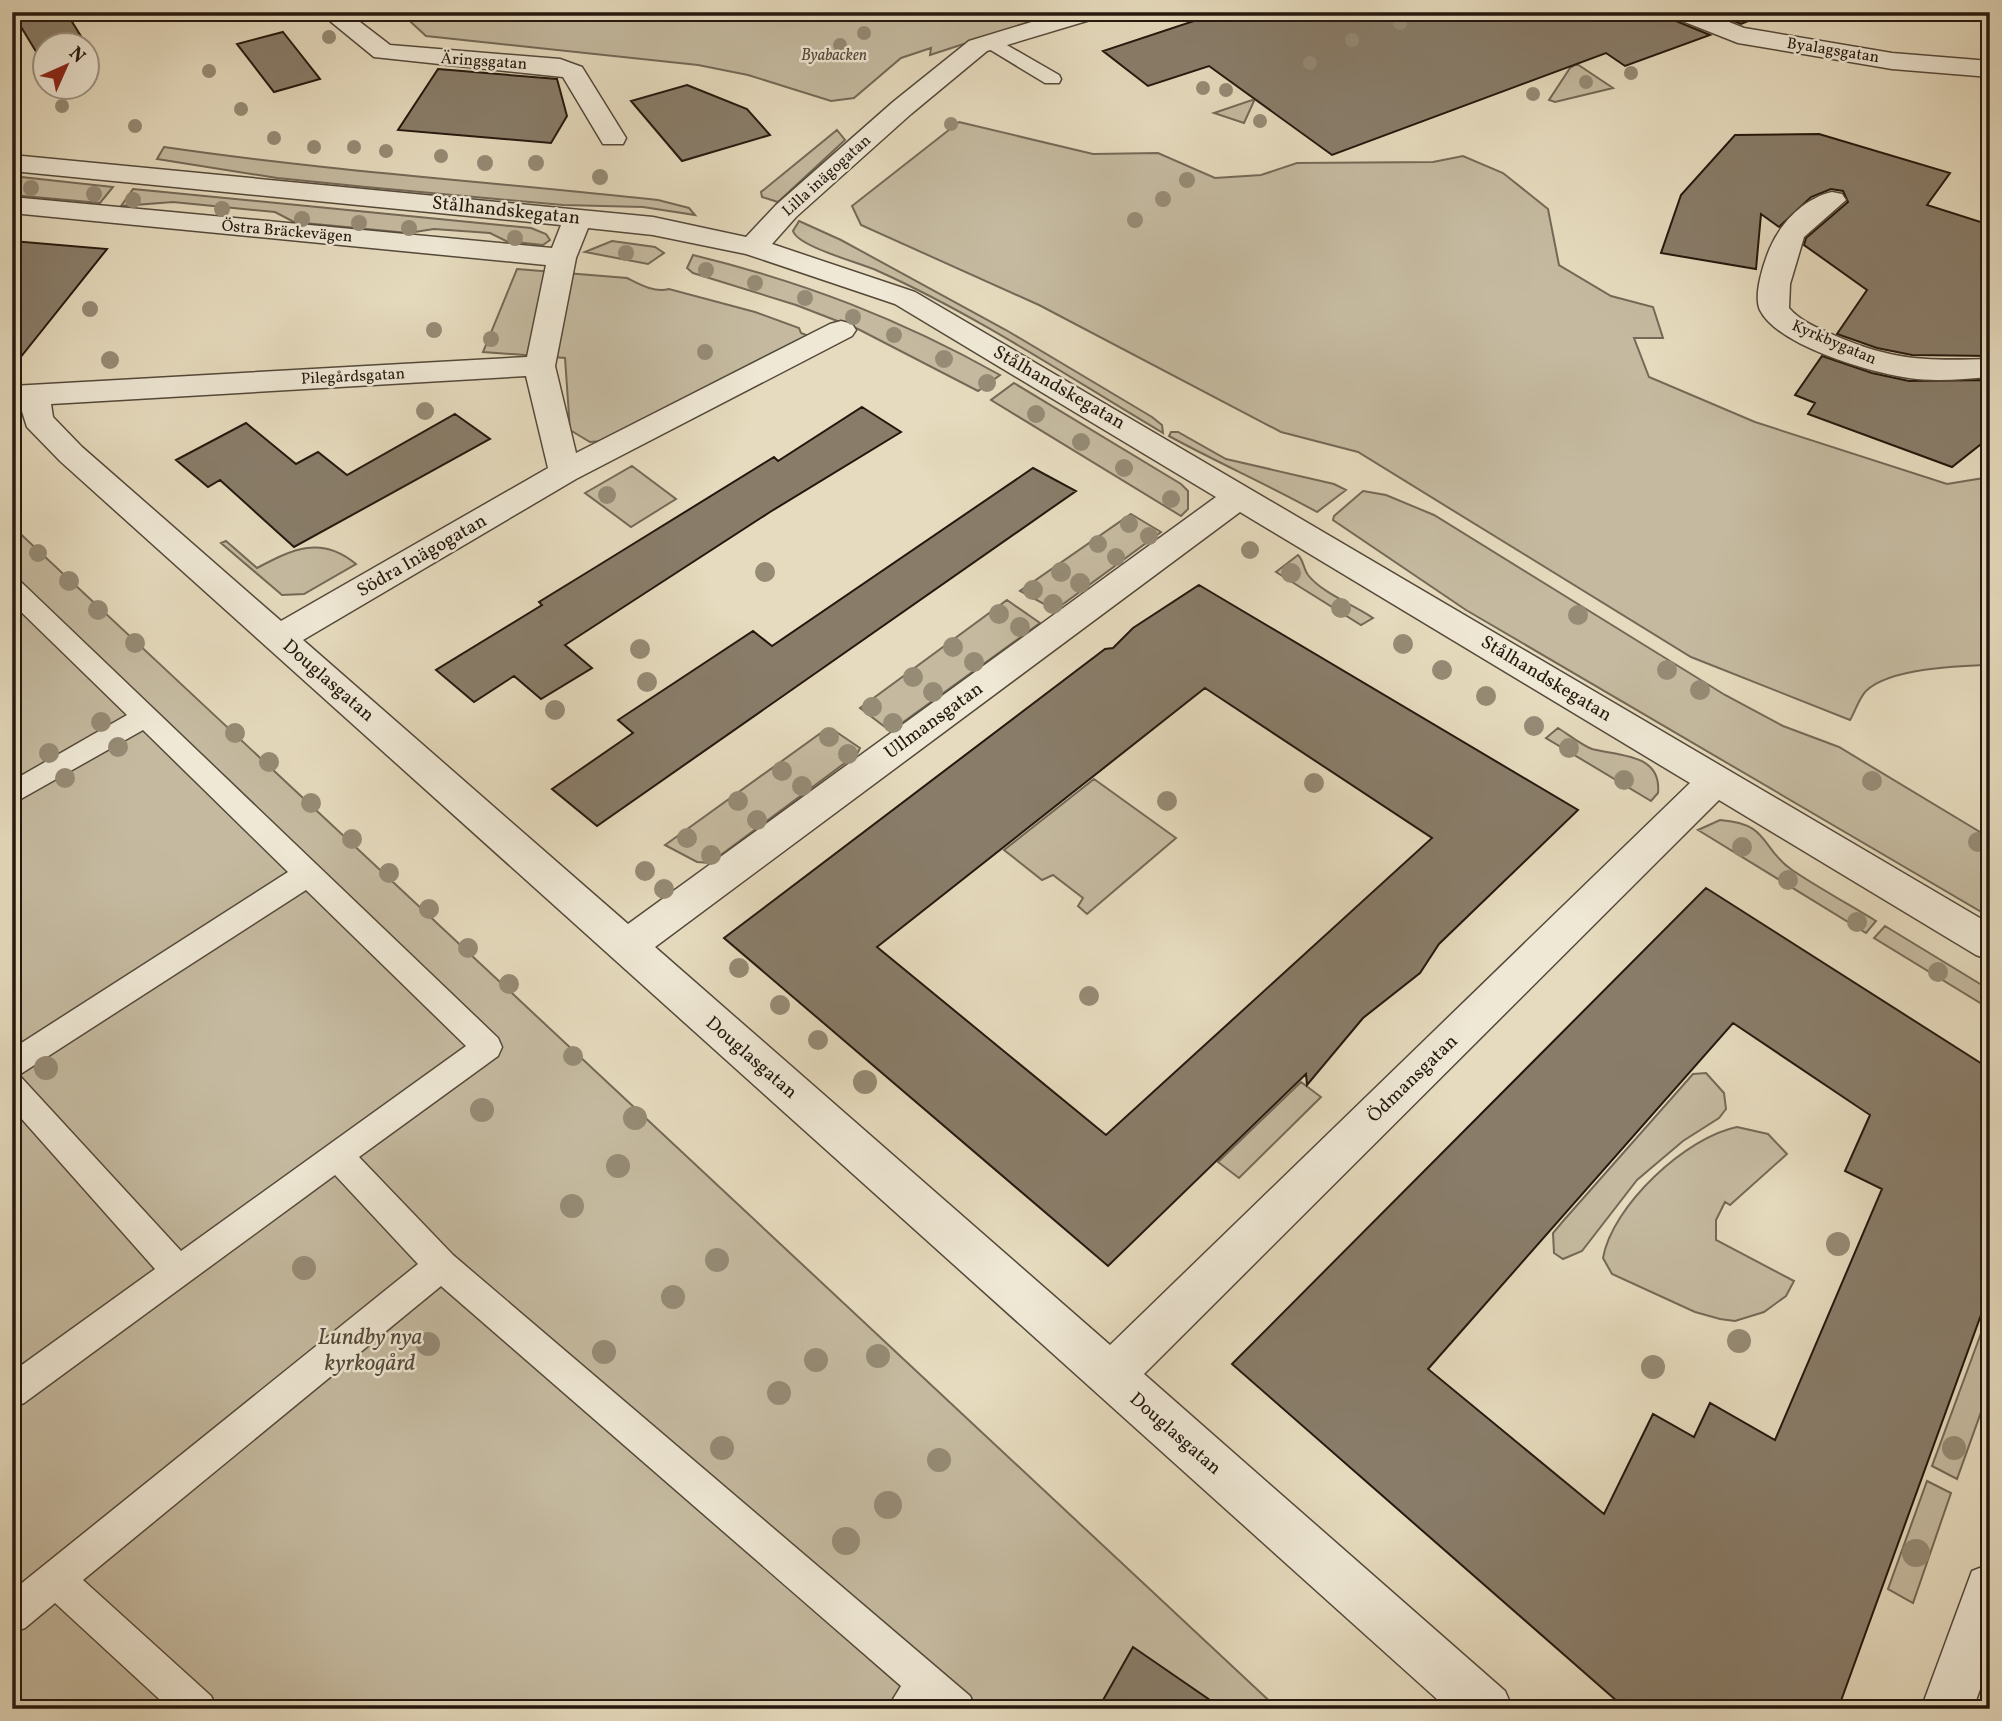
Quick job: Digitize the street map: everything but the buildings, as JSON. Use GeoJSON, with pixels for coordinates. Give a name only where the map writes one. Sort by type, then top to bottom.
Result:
{"type":"FeatureCollection","features":[{"type":"Feature","properties":{"kind":"street","name":"Äringsgatan"},"geometry":{"type":"LineString","coordinates":[[331,12],[383,52],[560,67],[573,72],[613,138]]}},
{"type":"Feature","properties":{"kind":"street","name":"Lilla inägogatan"},"geometry":{"type":"LineString","coordinates":[[753,247],[786,211],[902,108],[978,46],[1091,12]]}},
{"type":"Feature","properties":{"kind":"street","name":"Byalagsgatan"},"geometry":{"type":"LineString","coordinates":[[1681,12],[1738,35],[1892,61],[1990,69]]}},
{"type":"Feature","properties":{"kind":"street","name":"Stålhandskegatan"},"geometry":{"type":"LineString","coordinates":[[12,163],[653,226],[753,247],[905,298],[1241,495],[1990,944]]}},
{"type":"Feature","properties":{"kind":"street","name":"Kyrkbygatan"},"geometry":{"type":"LineString","coordinates":[[1832,200],[1810,212],[1782,250],[1773,300],[1775,310],[1784,321],[1800,331],[1888,365],[1911,369],[1990,368]]}},
{"type":"Feature","properties":{"kind":"street","name":"Östra Bräckevägen"},"geometry":{"type":"LineString","coordinates":[[12,205],[562,257]]}},
{"type":"Feature","properties":{"kind":"street"},"geometry":{"type":"LineString","coordinates":[[565,472],[548,411],[540,366],[562,257],[578,218]]}},
{"type":"Feature","properties":{"kind":"street","name":"Södra Inägogatan"},"geometry":{"type":"LineString","coordinates":[[279,638],[565,472],[841,330]]}},
{"type":"Feature","properties":{"kind":"street","name":"Pilegårdsgatan"},"geometry":{"type":"LineString","coordinates":[[23,395],[540,366]]}},
{"type":"Feature","properties":{"kind":"street","name":"Douglasgatan"},"geometry":{"type":"LineString","coordinates":[[23,395],[38,421],[71,454],[1001,1275],[1110,1376],[1487,1709]]}},
{"type":"Feature","properties":{"kind":"street","name":"Ullmansgatan"},"geometry":{"type":"LineString","coordinates":[[626,946],[1241,495]]}},
{"type":"Feature","properties":{"kind":"street","name":"Ödmansgatan"},"geometry":{"type":"LineString","coordinates":[[1110,1376],[1715,781]]}},
{"type":"Feature","properties":{"kind":"street"},"geometry":{"type":"LineString","coordinates":[[1947,1709],[1990,1589]]}},
{"type":"Feature","properties":{"kind":"lane"},"geometry":{"type":"LineString","coordinates":[[991,42],[1052,79]]}},
{"type":"Feature","properties":{"kind":"lane"},"geometry":{"type":"LineString","coordinates":[[12,588],[487,1047],[12,1392]]}},
{"type":"Feature","properties":{"kind":"lane"},"geometry":{"type":"LineString","coordinates":[[12,794],[145,717]]}},
{"type":"Feature","properties":{"kind":"lane"},"geometry":{"type":"LineString","coordinates":[[12,1065],[308,874]]}},
{"type":"Feature","properties":{"kind":"lane"},"geometry":{"type":"LineString","coordinates":[[12,1086],[178,1271]]}},
{"type":"Feature","properties":{"kind":"lane"},"geometry":{"type":"LineString","coordinates":[[337,1155],[441,1266],[917,1696],[957,1709]]}},
{"type":"Feature","properties":{"kind":"lane"},"geometry":{"type":"LineString","coordinates":[[12,1615],[441,1266]]}},
{"type":"Feature","properties":{"kind":"lane"},"geometry":{"type":"LineString","coordinates":[[55,1579],[198,1709]]}},
{"type":"Feature","properties":{"kind":"green space","name":"Byabacken"},"geometry":{"type":"Polygon","coordinates":[[[400,12],[1061,12],[930,55],[931,48],[901,58],[854,98],[831,101],[748,75],[698,65],[426,36],[400,12]]]}},
{"type":"Feature","properties":{"kind":"green space"},"geometry":{"type":"Polygon","coordinates":[[[1577,64],[1613,88],[1555,102],[1549,100],[1570,68],[1577,64]]]}},
{"type":"Feature","properties":{"kind":"green space"},"geometry":{"type":"Polygon","coordinates":[[[1254,101],[1244,123],[1214,113],[1254,101]]]}},
{"type":"Feature","properties":{"kind":"green space"},"geometry":{"type":"Polygon","coordinates":[[[959,122],[1093,154],[1158,153],[1215,178],[1261,175],[1297,163],[1433,162],[1463,156],[1503,173],[1548,209],[1559,265],[1611,296],[1653,307],[1663,338],[1634,338],[1649,377],[1755,422],[1947,484],[1990,477],[1990,665],[1925,670],[1891,677],[1866,691],[1850,720],[1691,657],[1358,452],[1281,432],[1039,305],[861,225],[852,206],[959,122]]]}},
{"type":"Feature","properties":{"kind":"green space"},"geometry":{"type":"Polygon","coordinates":[[[837,130],[845,140],[778,202],[762,197],[761,192],[837,130]]]}},
{"type":"Feature","properties":{"kind":"green space"},"geometry":{"type":"Polygon","coordinates":[[[164,147],[349,170],[658,200],[689,208],[695,215],[643,207],[563,205],[277,178],[157,159],[164,147]]]}},
{"type":"Feature","properties":{"kind":"green space"},"geometry":{"type":"Polygon","coordinates":[[[12,176],[113,187],[100,203],[12,195],[12,176]]]}},
{"type":"Feature","properties":{"kind":"green space"},"geometry":{"type":"Polygon","coordinates":[[[133,189],[531,228],[546,234],[550,240],[543,245],[506,241],[490,233],[434,229],[408,233],[294,222],[275,212],[173,202],[121,206],[133,189]]]}},
{"type":"Feature","properties":{"kind":"green space"},"geometry":{"type":"Polygon","coordinates":[[[799,221],[841,240],[1006,330],[1152,417],[1162,425],[1163,433],[952,308],[878,271],[806,243],[793,231],[799,221]]]}},
{"type":"Feature","properties":{"kind":"green space"},"geometry":{"type":"Polygon","coordinates":[[[612,241],[655,247],[664,253],[648,264],[585,252],[612,241]]]}},
{"type":"Feature","properties":{"kind":"green space"},"geometry":{"type":"Polygon","coordinates":[[[693,255],[774,277],[851,304],[925,336],[1000,375],[978,391],[858,329],[796,305],[693,273],[687,268],[693,255]]]}},
{"type":"Feature","properties":{"kind":"green space"},"geometry":{"type":"Polygon","coordinates":[[[517,269],[627,278],[652,289],[669,289],[755,312],[799,328],[801,333],[811,337],[616,440],[590,442],[570,430],[565,358],[483,352],[517,269]]]}},
{"type":"Feature","properties":{"kind":"green space"},"geometry":{"type":"Polygon","coordinates":[[[1014,383],[1181,484],[1188,491],[1188,509],[1181,516],[991,400],[1014,383]]]}},
{"type":"Feature","properties":{"kind":"green space"},"geometry":{"type":"Polygon","coordinates":[[[1171,432],[1178,432],[1226,459],[1334,484],[1346,490],[1317,512],[1169,436],[1171,432]]]}},
{"type":"Feature","properties":{"kind":"green space"},"geometry":{"type":"Polygon","coordinates":[[[632,466],[676,499],[631,527],[585,493],[632,466]]]}},
{"type":"Feature","properties":{"kind":"green space"},"geometry":{"type":"Polygon","coordinates":[[[1363,491],[1386,495],[1434,515],[1725,695],[1783,726],[1839,747],[1990,838],[1990,917],[1466,610],[1333,520],[1334,516],[1363,491]]]}},
{"type":"Feature","properties":{"kind":"green space"},"geometry":{"type":"Polygon","coordinates":[[[1131,514],[1161,532],[1055,610],[1020,591],[1131,514]]]}},
{"type":"Feature","properties":{"kind":"green space","name":"Lundby nya kyrkogård"},"geometry":{"type":"Polygon","coordinates":[[[12,526],[1278,1709],[12,1709],[12,526]]]}},
{"type":"Feature","properties":{"kind":"green space"},"geometry":{"type":"Polygon","coordinates":[[[226,541],[257,568],[283,555],[307,548],[331,550],[356,564],[304,594],[282,595],[221,543],[226,541]]]}},
{"type":"Feature","properties":{"kind":"green space"},"geometry":{"type":"Polygon","coordinates":[[[1298,555],[1314,581],[1373,618],[1361,625],[1276,572],[1298,555]]]}},
{"type":"Feature","properties":{"kind":"green space"},"geometry":{"type":"Polygon","coordinates":[[[1007,600],[1040,623],[895,728],[885,727],[860,708],[1007,600]]]}},
{"type":"Feature","properties":{"kind":"green space"},"geometry":{"type":"Polygon","coordinates":[[[1558,728],[1592,749],[1625,755],[1646,763],[1657,780],[1658,793],[1651,801],[1546,738],[1558,728]]]}},
{"type":"Feature","properties":{"kind":"green space"},"geometry":{"type":"Polygon","coordinates":[[[832,729],[860,748],[857,754],[710,863],[697,862],[665,845],[825,730],[832,729]]]}},
{"type":"Feature","properties":{"kind":"green space"},"geometry":{"type":"Polygon","coordinates":[[[1094,779],[1176,838],[1087,914],[1078,906],[1083,898],[1053,875],[1042,880],[1004,850],[1094,779]]]}},
{"type":"Feature","properties":{"kind":"green space"},"geometry":{"type":"Polygon","coordinates":[[[1720,820],[1748,826],[1763,838],[1792,870],[1876,921],[1866,933],[1698,830],[1720,820]]]}},
{"type":"Feature","properties":{"kind":"green space"},"geometry":{"type":"Polygon","coordinates":[[[1885,926],[1990,990],[1990,1009],[1874,938],[1885,926]]]}},
{"type":"Feature","properties":{"kind":"green space"},"geometry":{"type":"Polygon","coordinates":[[[1706,1073],[1724,1093],[1726,1109],[1719,1118],[1683,1141],[1637,1180],[1582,1251],[1563,1259],[1554,1253],[1553,1233],[1693,1074],[1706,1073]]]}},
{"type":"Feature","properties":{"kind":"green space"},"geometry":{"type":"Polygon","coordinates":[[[1301,1082],[1321,1097],[1239,1178],[1218,1162],[1301,1082]]]}},
{"type":"Feature","properties":{"kind":"green space"},"geometry":{"type":"Polygon","coordinates":[[[1737,1127],[1768,1134],[1787,1154],[1730,1205],[1725,1202],[1716,1220],[1716,1240],[1794,1281],[1786,1296],[1764,1312],[1735,1321],[1695,1312],[1612,1274],[1603,1258],[1609,1238],[1621,1217],[1654,1177],[1696,1144],[1717,1133],[1737,1127]]]}},
{"type":"Feature","properties":{"kind":"green space"},"geometry":{"type":"Polygon","coordinates":[[[1990,1309],[1990,1387],[1957,1479],[1932,1466],[1990,1309]]]}},
{"type":"Feature","properties":{"kind":"green space"},"geometry":{"type":"Polygon","coordinates":[[[1927,1481],[1951,1493],[1913,1603],[1888,1589],[1927,1481]]]}}]}
